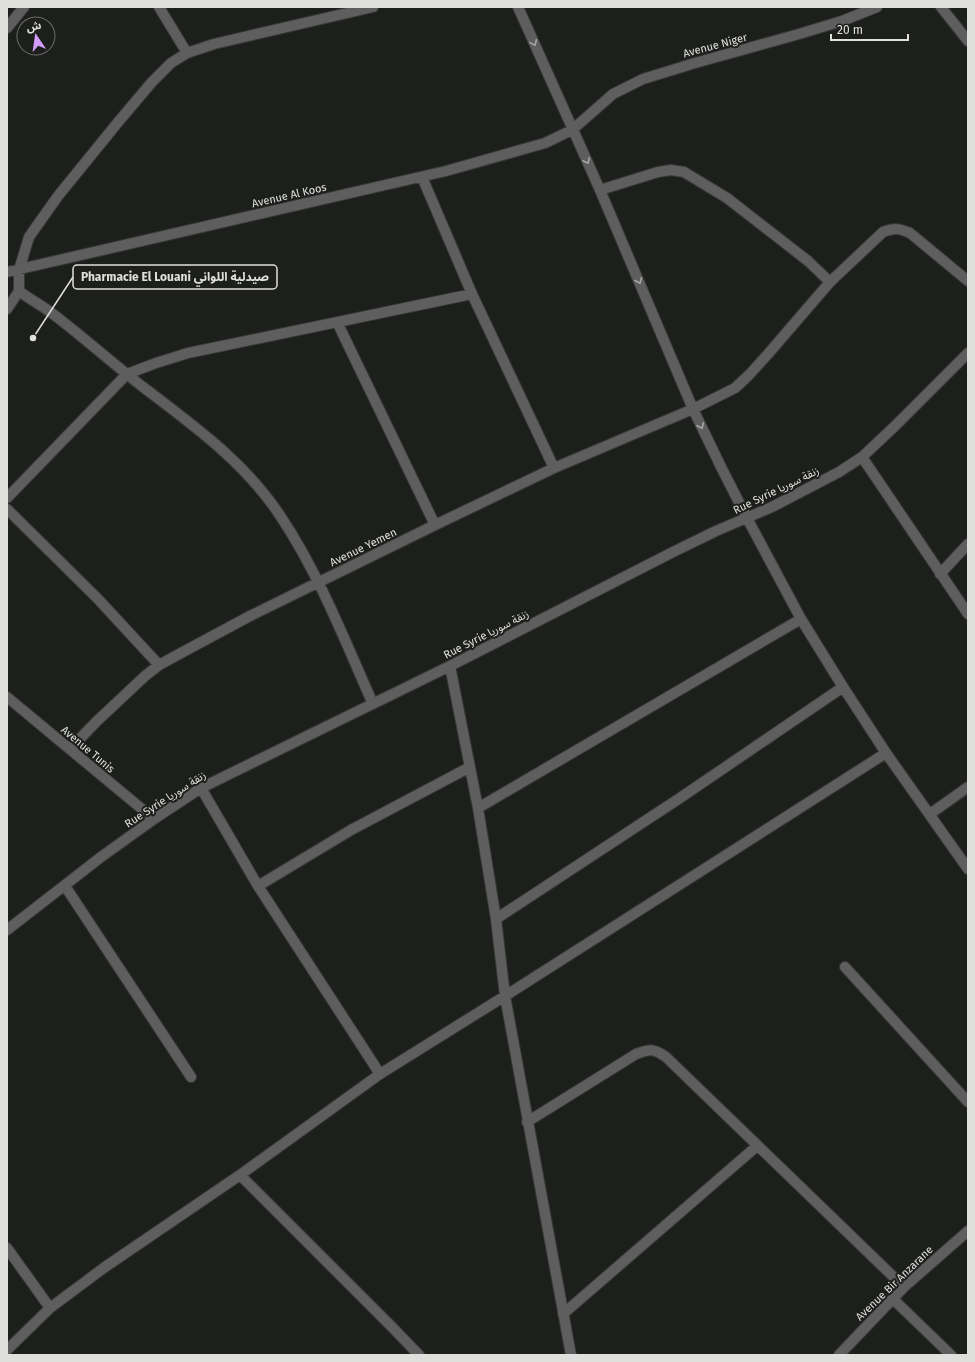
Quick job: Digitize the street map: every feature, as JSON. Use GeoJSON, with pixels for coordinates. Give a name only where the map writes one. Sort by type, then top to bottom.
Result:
{"type":"FeatureCollection","features":[{"type":"Feature","properties":{"kind":"street"},"geometry":{"type":"LineString","coordinates":[[7,28],[24,7]]}},
{"type":"Feature","properties":{"kind":"street"},"geometry":{"type":"LineString","coordinates":[[159,7],[187,53]]}},
{"type":"Feature","properties":{"kind":"street"},"geometry":{"type":"LineString","coordinates":[[7,309],[19,291],[19,270],[29,237],[58,196],[119,120],[152,82],[171,63],[187,53],[214,44],[373,7]]}},
{"type":"Feature","properties":{"kind":"street"},"geometry":{"type":"LineString","coordinates":[[518,7],[600,190],[693,409],[747,518],[801,619],[843,687],[886,753],[968,869]]}},
{"type":"Feature","properties":{"kind":"street","name":"Avenue Niger"},"geometry":{"type":"LineString","coordinates":[[572,130],[613,94],[643,79],[842,21],[877,7]]}},
{"type":"Feature","properties":{"kind":"street"},"geometry":{"type":"LineString","coordinates":[[941,7],[968,41]]}},
{"type":"Feature","properties":{"kind":"street","name":"Avenue Al Koos"},"geometry":{"type":"LineString","coordinates":[[7,272],[422,176],[505,155],[545,143],[572,130]]}},
{"type":"Feature","properties":{"kind":"street"},"geometry":{"type":"LineString","coordinates":[[600,190],[658,172],[671,170],[684,172],[727,198],[808,261],[830,282]]}},
{"type":"Feature","properties":{"kind":"street"},"geometry":{"type":"LineString","coordinates":[[422,176],[472,294],[554,468]]}},
{"type":"Feature","properties":{"kind":"street","name":"Avenue Yemen"},"geometry":{"type":"LineString","coordinates":[[70,749],[120,699],[159,665],[248,617],[434,525],[554,468],[693,409],[735,388],[768,354],[830,282],[883,232],[899,228],[910,233],[968,281]]}},
{"type":"Feature","properties":{"kind":"street"},"geometry":{"type":"LineString","coordinates":[[19,291],[48,310],[191,424],[227,454],[254,481],[281,516],[318,582],[373,704]]}},
{"type":"Feature","properties":{"kind":"street"},"geometry":{"type":"LineString","coordinates":[[7,498],[127,374],[188,353],[472,294]]}},
{"type":"Feature","properties":{"kind":"street"},"geometry":{"type":"LineString","coordinates":[[337,322],[434,525]]}},
{"type":"Feature","properties":{"kind":"street","name":"Rue Syrie زنقة سوريا"},"geometry":{"type":"LineString","coordinates":[[7,930],[101,857],[201,788],[450,666],[673,552],[812,487],[862,457],[968,353]]}},
{"type":"Feature","properties":{"kind":"street"},"geometry":{"type":"LineString","coordinates":[[862,457],[968,614]]}},
{"type":"Feature","properties":{"kind":"street"},"geometry":{"type":"LineString","coordinates":[[7,509],[98,599],[159,665]]}},
{"type":"Feature","properties":{"kind":"street"},"geometry":{"type":"LineString","coordinates":[[940,574],[968,544]]}},
{"type":"Feature","properties":{"kind":"street"},"geometry":{"type":"LineString","coordinates":[[478,808],[801,619]]}},
{"type":"Feature","properties":{"kind":"street"},"geometry":{"type":"LineString","coordinates":[[450,666],[478,808],[496,919],[505,996],[527,1122],[571,1355]]}},
{"type":"Feature","properties":{"kind":"street"},"geometry":{"type":"LineString","coordinates":[[496,919],[680,798],[843,687]]}},
{"type":"Feature","properties":{"kind":"street","name":"Avenue Tunis"},"geometry":{"type":"LineString","coordinates":[[7,697],[154,819]]}},
{"type":"Feature","properties":{"kind":"street"},"geometry":{"type":"LineString","coordinates":[[7,1350],[50,1308],[105,1267],[240,1174],[380,1074],[886,753]]}},
{"type":"Feature","properties":{"kind":"street"},"geometry":{"type":"LineString","coordinates":[[258,886],[350,830],[470,767]]}},
{"type":"Feature","properties":{"kind":"street"},"geometry":{"type":"LineString","coordinates":[[930,814],[968,787]]}},
{"type":"Feature","properties":{"kind":"street"},"geometry":{"type":"LineString","coordinates":[[201,788],[258,886],[380,1074]]}},
{"type":"Feature","properties":{"kind":"street"},"geometry":{"type":"LineString","coordinates":[[65,886],[191,1077]]}},
{"type":"Feature","properties":{"kind":"street"},"geometry":{"type":"LineString","coordinates":[[845,967],[968,1102]]}},
{"type":"Feature","properties":{"kind":"street"},"geometry":{"type":"LineString","coordinates":[[527,1122],[636,1054],[656,1050],[666,1057],[904,1287]]}},
{"type":"Feature","properties":{"kind":"street"},"geometry":{"type":"LineString","coordinates":[[563,1314],[757,1146]]}},
{"type":"Feature","properties":{"kind":"street"},"geometry":{"type":"LineString","coordinates":[[240,1174],[419,1355]]}},
{"type":"Feature","properties":{"kind":"street","name":"Avenue Bir Anzarane"},"geometry":{"type":"LineString","coordinates":[[838,1355],[904,1287],[968,1231]]}},
{"type":"Feature","properties":{"kind":"street"},"geometry":{"type":"LineString","coordinates":[[7,1248],[50,1308]]}},
{"type":"Feature","properties":{"kind":"street"},"geometry":{"type":"LineString","coordinates":[[893,1299],[951,1355]]}},
{"type":"Feature","properties":{"kind":"place","name":"Pharmacie El Louani صيدلية اللواني"},"geometry":{"type":"Point","coordinates":[33,338]}}]}
